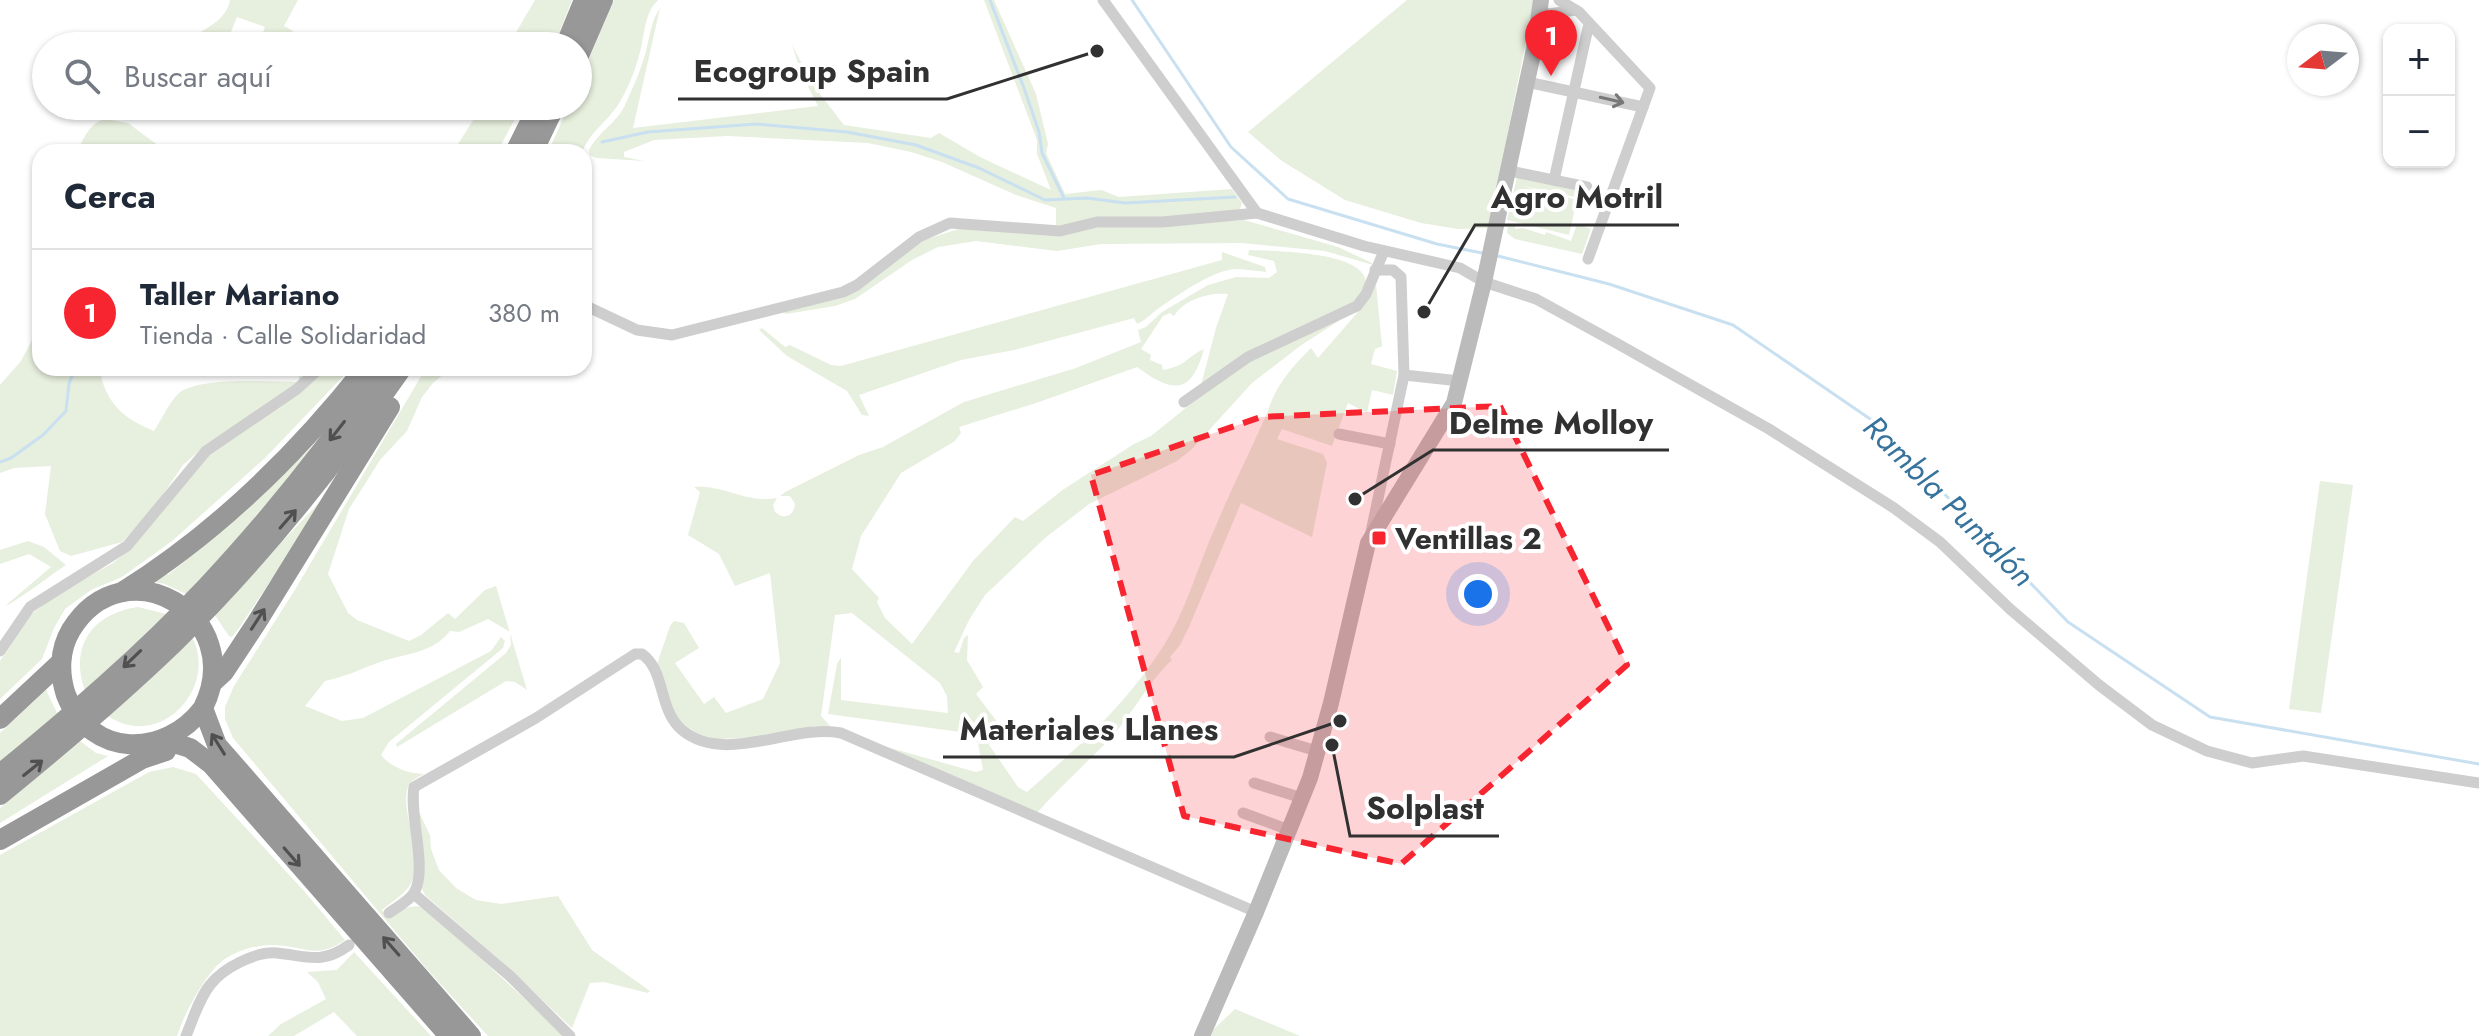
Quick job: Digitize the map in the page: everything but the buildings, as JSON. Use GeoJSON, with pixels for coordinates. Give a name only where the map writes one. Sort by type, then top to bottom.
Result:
{"type":"FeatureCollection","features":[{"type":"Feature","properties":{"kind":"highway"},"geometry":{"type":"LineString","coordinates":[[571,32],[584,0]]}},
{"type":"Feature","properties":{"kind":"highway"},"geometry":{"type":"LineString","coordinates":[[589,32],[603,0]]}},
{"type":"Feature","properties":{"kind":"highway"},"geometry":{"type":"LineString","coordinates":[[519,144],[531,120]]}},
{"type":"Feature","properties":{"kind":"highway"},"geometry":{"type":"LineString","coordinates":[[537,144],[548,120]]}},
{"type":"Feature","properties":{"kind":"highway"},"geometry":{"type":"LineString","coordinates":[[358,376],[293,450],[247,495],[188,544],[121,592],[98,601],[79,617],[66,638],[61,662],[62,684],[70,705],[83,723],[101,736],[122,743],[190,748],[211,764],[449,1036]]}},
{"type":"Feature","properties":{"kind":"highway"},"geometry":{"type":"LineString","coordinates":[[212,592],[377,376]]}},
{"type":"Feature","properties":{"kind":"highway"},"geometry":{"type":"LineString","coordinates":[[0,795],[170,634],[322,478],[396,376]]}},
{"type":"Feature","properties":{"kind":"highway"},"geometry":{"type":"LineString","coordinates":[[213,682],[224,672],[272,598],[409,376]]}},
{"type":"Feature","properties":{"kind":"highway"},"geometry":{"type":"LineString","coordinates":[[0,837],[81,782],[154,743],[180,733],[203,708],[213,682],[214,657],[206,633],[191,612],[170,598],[146,591],[121,592]]}},
{"type":"Feature","properties":{"kind":"highway"},"geometry":{"type":"LineString","coordinates":[[0,719],[61,662]]}},
{"type":"Feature","properties":{"kind":"highway"},"geometry":{"type":"LineString","coordinates":[[203,708],[217,745],[471,1036]]}},
{"type":"Feature","properties":{"kind":"highway"},"geometry":{"type":"LineString","coordinates":[[0,774],[60,736]]}},
{"type":"Feature","properties":{"kind":"highway"},"geometry":{"type":"LineString","coordinates":[[0,837],[153,754],[181,751],[194,756],[241,798]]}},
{"type":"Feature","properties":{"kind":"street"},"geometry":{"type":"LineString","coordinates":[[1103,0],[1257,213]]}},
{"type":"Feature","properties":{"kind":"street"},"geometry":{"type":"LineString","coordinates":[[1559,0],[1577,11],[1650,88],[1588,259]]}},
{"type":"Feature","properties":{"kind":"street"},"geometry":{"type":"LineString","coordinates":[[1540,3],[1550,14],[1577,11]]}},
{"type":"Feature","properties":{"kind":"street"},"geometry":{"type":"LineString","coordinates":[[1368,543],[1454,403],[1485,279],[1527,82],[1540,3]]}},
{"type":"Feature","properties":{"kind":"street"},"geometry":{"type":"LineString","coordinates":[[1554,180],[1588,28]]}},
{"type":"Feature","properties":{"kind":"street"},"geometry":{"type":"LineString","coordinates":[[1527,82],[1643,107]]}},
{"type":"Feature","properties":{"kind":"street"},"geometry":{"type":"LineString","coordinates":[[1515,172],[1587,187]]}},
{"type":"Feature","properties":{"kind":"street"},"geometry":{"type":"LineString","coordinates":[[592,309],[637,330],[672,335],[843,292],[857,285],[919,237],[950,223],[1060,231],[1097,222],[1162,222],[1257,213],[1384,251],[1460,268],[1536,299],[1769,429],[1894,508],[1940,542],[2010,609],[2088,676],[2152,725],[2207,751],[2252,763],[2303,756],[2479,783]]}},
{"type":"Feature","properties":{"kind":"street"},"geometry":{"type":"LineString","coordinates":[[1184,402],[1248,357],[1357,306],[1366,294],[1384,251]]}},
{"type":"Feature","properties":{"kind":"street"},"geometry":{"type":"LineString","coordinates":[[1202,1036],[1302,798],[1317,751],[1368,543],[1404,375],[1401,277],[1393,270],[1375,270]]}},
{"type":"Feature","properties":{"kind":"street"},"geometry":{"type":"LineString","coordinates":[[1404,375],[1460,381]]}},
{"type":"Feature","properties":{"kind":"street"},"geometry":{"type":"LineString","coordinates":[[0,651],[30,607],[127,546],[206,451],[311,376]]}},
{"type":"Feature","properties":{"kind":"street"},"geometry":{"type":"LineString","coordinates":[[1339,434],[1390,444]]}},
{"type":"Feature","properties":{"kind":"street"},"geometry":{"type":"LineString","coordinates":[[389,913],[414,894],[418,860],[414,787],[536,718],[628,657],[642,654],[652,664],[668,715],[683,731],[700,740],[721,744],[768,741],[814,731],[841,733],[1256,912]]}},
{"type":"Feature","properties":{"kind":"street"},"geometry":{"type":"LineString","coordinates":[[1270,737],[1317,751]]}},
{"type":"Feature","properties":{"kind":"street"},"geometry":{"type":"LineString","coordinates":[[1254,783],[1302,798]]}},
{"type":"Feature","properties":{"kind":"street"},"geometry":{"type":"LineString","coordinates":[[1243,813],[1289,830]]}},
{"type":"Feature","properties":{"kind":"street"},"geometry":{"type":"LineString","coordinates":[[414,894],[510,976],[570,1036]]}},
{"type":"Feature","properties":{"kind":"street"},"geometry":{"type":"LineString","coordinates":[[186,1036],[211,983],[231,968],[260,953],[318,959],[335,956],[349,945]]}},
{"type":"Feature","properties":{"kind":"highlighted area"},"geometry":{"type":"Polygon","coordinates":[[[1500,406],[1627,665],[1401,864],[1184,816],[1091,475],[1261,417],[1500,406]]]}},
{"type":"Feature","properties":{"kind":"green space"},"geometry":{"type":"Polygon","coordinates":[[[230,0],[298,0],[284,26],[293,32],[263,32],[265,27],[237,17],[231,32],[199,32],[215,23],[227,9],[230,0]]]}},
{"type":"Feature","properties":{"kind":"green space"},"geometry":{"type":"Polygon","coordinates":[[[535,0],[572,0],[559,32],[516,32],[535,0]]]}},
{"type":"Feature","properties":{"kind":"green space"},"geometry":{"type":"Polygon","coordinates":[[[614,0],[658,0],[647,18],[640,52],[618,106],[587,144],[552,144],[563,120],[592,120],[592,52],[614,0]]]}},
{"type":"Feature","properties":{"kind":"green space"},"geometry":{"type":"Polygon","coordinates":[[[984,0],[994,0],[1036,94],[1048,144],[1046,153],[1065,194],[1101,190],[1119,197],[1232,189],[1242,203],[1240,209],[1227,212],[1056,226],[1056,208],[1016,195],[942,162],[868,143],[727,136],[654,140],[624,152],[624,157],[644,161],[592,156],[592,146],[625,105],[660,8],[633,128],[818,106],[802,75],[792,45],[813,85],[844,125],[931,138],[939,133],[980,157],[1051,190],[1037,154],[1037,140],[984,0]]]}},
{"type":"Feature","properties":{"kind":"green space"},"geometry":{"type":"Polygon","coordinates":[[[1407,0],[1534,0],[1489,228],[1458,229],[1421,223],[1345,200],[1282,161],[1248,132],[1407,0]]]}},
{"type":"Feature","properties":{"kind":"green space"},"geometry":{"type":"Polygon","coordinates":[[[473,120],[514,120],[501,144],[458,144],[473,120]]]}},
{"type":"Feature","properties":{"kind":"green space"},"geometry":{"type":"Polygon","coordinates":[[[99,121],[128,123],[156,144],[80,144],[99,121]]]}},
{"type":"Feature","properties":{"kind":"green space"},"geometry":{"type":"Polygon","coordinates":[[[1517,177],[1582,192],[1580,198],[1519,185],[1577,200],[1569,235],[1507,220],[1517,177]]]}},
{"type":"Feature","properties":{"kind":"green space"},"geometry":{"type":"Polygon","coordinates":[[[1244,220],[1338,247],[1373,265],[1325,251],[1242,243],[1101,244],[1057,251],[976,241],[938,247],[912,260],[855,299],[835,306],[783,312],[840,298],[921,241],[965,227],[1089,228],[1244,220]]]}},
{"type":"Feature","properties":{"kind":"green space"},"geometry":{"type":"Polygon","coordinates":[[[1577,224],[1591,229],[1582,254],[1515,239],[1507,233],[1508,225],[1545,235],[1546,232],[1571,241],[1577,224]]]}},
{"type":"Feature","properties":{"kind":"green space"},"geometry":{"type":"Polygon","coordinates":[[[1249,250],[1297,252],[1335,259],[1351,264],[1362,272],[1366,283],[1354,303],[1201,385],[1228,294],[1213,294],[1191,301],[1174,316],[1170,313],[1163,316],[1141,349],[1151,355],[1150,360],[1162,365],[1163,370],[1181,364],[1204,349],[1193,376],[1186,382],[1170,385],[1137,367],[959,427],[961,433],[955,441],[901,473],[861,536],[852,569],[879,598],[877,602],[885,618],[912,644],[973,561],[1015,517],[1023,521],[1064,489],[1151,436],[1238,366],[1343,318],[1252,383],[1191,450],[1177,461],[1089,504],[1045,538],[985,595],[954,652],[959,653],[968,635],[967,660],[983,687],[976,694],[998,723],[989,745],[1018,787],[1027,792],[1105,719],[1156,658],[1183,609],[1221,513],[1280,385],[1311,348],[1318,358],[1364,305],[1376,285],[1382,346],[1375,349],[1371,364],[1397,371],[1393,395],[1372,390],[1367,413],[1348,403],[1332,446],[1282,429],[1277,439],[1323,454],[1327,463],[1312,537],[1241,503],[1189,627],[1170,657],[1172,660],[1115,733],[1036,814],[869,742],[976,772],[983,770],[978,743],[968,733],[828,714],[841,657],[841,700],[948,713],[947,696],[940,683],[852,613],[835,615],[821,716],[831,727],[814,726],[780,735],[715,739],[697,733],[677,720],[657,664],[674,621],[684,623],[699,648],[675,663],[704,704],[714,697],[726,713],[763,699],[780,663],[770,573],[735,586],[719,554],[688,535],[700,492],[694,487],[715,488],[755,498],[777,498],[773,505],[775,512],[788,516],[795,504],[790,496],[780,496],[785,492],[859,455],[883,447],[964,402],[1076,368],[1141,342],[1138,330],[1208,285],[1236,277],[1269,278],[1277,272],[1274,261],[1248,255],[1249,250]]]}},
{"type":"Feature","properties":{"kind":"green space"},"geometry":{"type":"Polygon","coordinates":[[[1222,252],[1265,267],[1266,272],[1227,270],[1187,289],[1137,324],[1134,318],[1014,350],[961,360],[859,395],[869,416],[862,415],[847,391],[787,356],[759,330],[762,328],[785,347],[790,345],[831,365],[841,366],[1222,260],[1222,252]]]}},
{"type":"Feature","properties":{"kind":"green space"},"geometry":{"type":"Polygon","coordinates":[[[32,340],[32,376],[101,376],[117,408],[133,421],[154,431],[174,398],[188,388],[236,381],[299,382],[183,465],[153,509],[122,542],[71,556],[60,551],[45,514],[51,466],[14,468],[0,473],[0,385],[21,361],[32,340]]]}},
{"type":"Feature","properties":{"kind":"green space"},"geometry":{"type":"Polygon","coordinates":[[[316,376],[343,376],[265,458],[172,541],[122,577],[91,590],[65,609],[42,659],[0,699],[0,661],[30,615],[56,595],[127,552],[205,457],[316,376]]]}},
{"type":"Feature","properties":{"kind":"green space"},"geometry":{"type":"Polygon","coordinates":[[[421,376],[441,376],[422,397],[407,431],[380,460],[349,509],[328,574],[348,613],[357,620],[409,641],[448,613],[455,619],[485,590],[496,586],[510,632],[488,619],[459,632],[450,631],[427,649],[325,681],[305,706],[342,721],[363,718],[491,651],[501,637],[505,641],[503,648],[389,742],[381,755],[400,769],[424,774],[410,783],[406,795],[414,847],[414,874],[407,889],[382,910],[389,919],[406,908],[425,907],[565,1036],[488,1036],[425,967],[233,738],[225,719],[225,707],[234,686],[421,376]]]}},
{"type":"Feature","properties":{"kind":"green space"},"geometry":{"type":"Polygon","coordinates":[[[323,436],[186,594],[165,584],[149,581],[164,571],[168,575],[246,511],[323,436]]]}},
{"type":"Feature","properties":{"kind":"green space"},"geometry":{"type":"Polygon","coordinates":[[[2320,481],[2353,485],[2321,713],[2289,709],[2320,481]]]}},
{"type":"Feature","properties":{"kind":"green space"},"geometry":{"type":"Polygon","coordinates":[[[331,490],[239,628],[232,637],[229,636],[214,614],[331,490]]]}},
{"type":"Feature","properties":{"kind":"green space"},"geometry":{"type":"Polygon","coordinates":[[[28,541],[44,547],[66,565],[5,606],[51,567],[29,554],[0,564],[0,550],[28,541]]]}},
{"type":"Feature","properties":{"kind":"green space"},"geometry":{"type":"Polygon","coordinates":[[[138,607],[166,614],[85,691],[80,660],[88,635],[108,617],[138,607]]]}},
{"type":"Feature","properties":{"kind":"green space"},"geometry":{"type":"Polygon","coordinates":[[[510,633],[527,690],[515,682],[506,681],[397,747],[396,744],[506,653],[511,645],[510,633]]]}},
{"type":"Feature","properties":{"kind":"green space"},"geometry":{"type":"Polygon","coordinates":[[[192,637],[198,656],[197,676],[191,694],[179,709],[164,720],[146,726],[127,725],[108,716],[192,637]]]}},
{"type":"Feature","properties":{"kind":"green space"},"geometry":{"type":"Polygon","coordinates":[[[46,690],[58,715],[0,764],[0,733],[46,690]]]}},
{"type":"Feature","properties":{"kind":"green space"},"geometry":{"type":"Polygon","coordinates":[[[80,741],[96,753],[108,756],[0,823],[0,808],[80,741]]]}},
{"type":"Feature","properties":{"kind":"green space"},"geometry":{"type":"Polygon","coordinates":[[[173,767],[196,774],[345,940],[318,951],[274,945],[261,946],[226,958],[202,986],[177,1036],[0,1036],[0,855],[149,772],[173,767]]]}},
{"type":"Feature","properties":{"kind":"green space"},"geometry":{"type":"Polygon","coordinates":[[[417,808],[430,835],[431,849],[439,870],[456,888],[476,900],[501,904],[558,896],[592,950],[650,991],[604,982],[590,983],[572,1028],[425,895],[420,884],[417,808]]]}},
{"type":"Feature","properties":{"kind":"green space"},"geometry":{"type":"Polygon","coordinates":[[[354,952],[431,1036],[357,1036],[334,1012],[294,1036],[268,1036],[281,1024],[326,999],[318,982],[307,972],[337,970],[354,952]]]}},
{"type":"Feature","properties":{"kind":"green space"},"geometry":{"type":"Polygon","coordinates":[[[1235,1009],[1300,1036],[1211,1036],[1214,1029],[1235,1009]]]}},
{"type":"Feature","properties":{"kind":"waterway"},"geometry":{"type":"LineString","coordinates":[[990,0],[1039,132],[1042,153],[1064,198]]}},
{"type":"Feature","properties":{"kind":"waterway","name":"Rambla Puntalón"},"geometry":{"type":"LineString","coordinates":[[1132,0],[1231,147],[1288,199],[1437,244],[1482,253]]}},
{"type":"Feature","properties":{"kind":"waterway"},"geometry":{"type":"LineString","coordinates":[[602,142],[648,132],[756,124],[847,132],[916,145],[979,168],[1045,200],[1087,198],[1125,203],[1235,197]]}},
{"type":"Feature","properties":{"kind":"waterway","name":"Rambla Puntalón"},"geometry":{"type":"LineString","coordinates":[[1494,255],[1609,284],[1733,325],[1876,423],[2068,622],[2210,717],[2479,764]]}},
{"type":"Feature","properties":{"kind":"waterway"},"geometry":{"type":"LineString","coordinates":[[0,462],[11,458],[43,435],[66,411],[72,376]]}},
{"type":"Feature","properties":{"kind":"place","name":"Ecogroup Spain"},"geometry":{"type":"Point","coordinates":[1097,51]}},
{"type":"Feature","properties":{"kind":"place","name":"Taller Mariano"},"geometry":{"type":"Point","coordinates":[1551,76]}},
{"type":"Feature","properties":{"kind":"place","name":"Agro Motril"},"geometry":{"type":"Point","coordinates":[1424,312]}},
{"type":"Feature","properties":{"kind":"place","name":"Delme Molloy"},"geometry":{"type":"Point","coordinates":[1355,499]}},
{"type":"Feature","properties":{"kind":"place","name":"Ventillas 2"},"geometry":{"type":"Point","coordinates":[1379,538]}},
{"type":"Feature","properties":{"kind":"place","name":"Materiales Llanes"},"geometry":{"type":"Point","coordinates":[1340,721]}},
{"type":"Feature","properties":{"kind":"place","name":"Solplast"},"geometry":{"type":"Point","coordinates":[1332,745]}}]}
